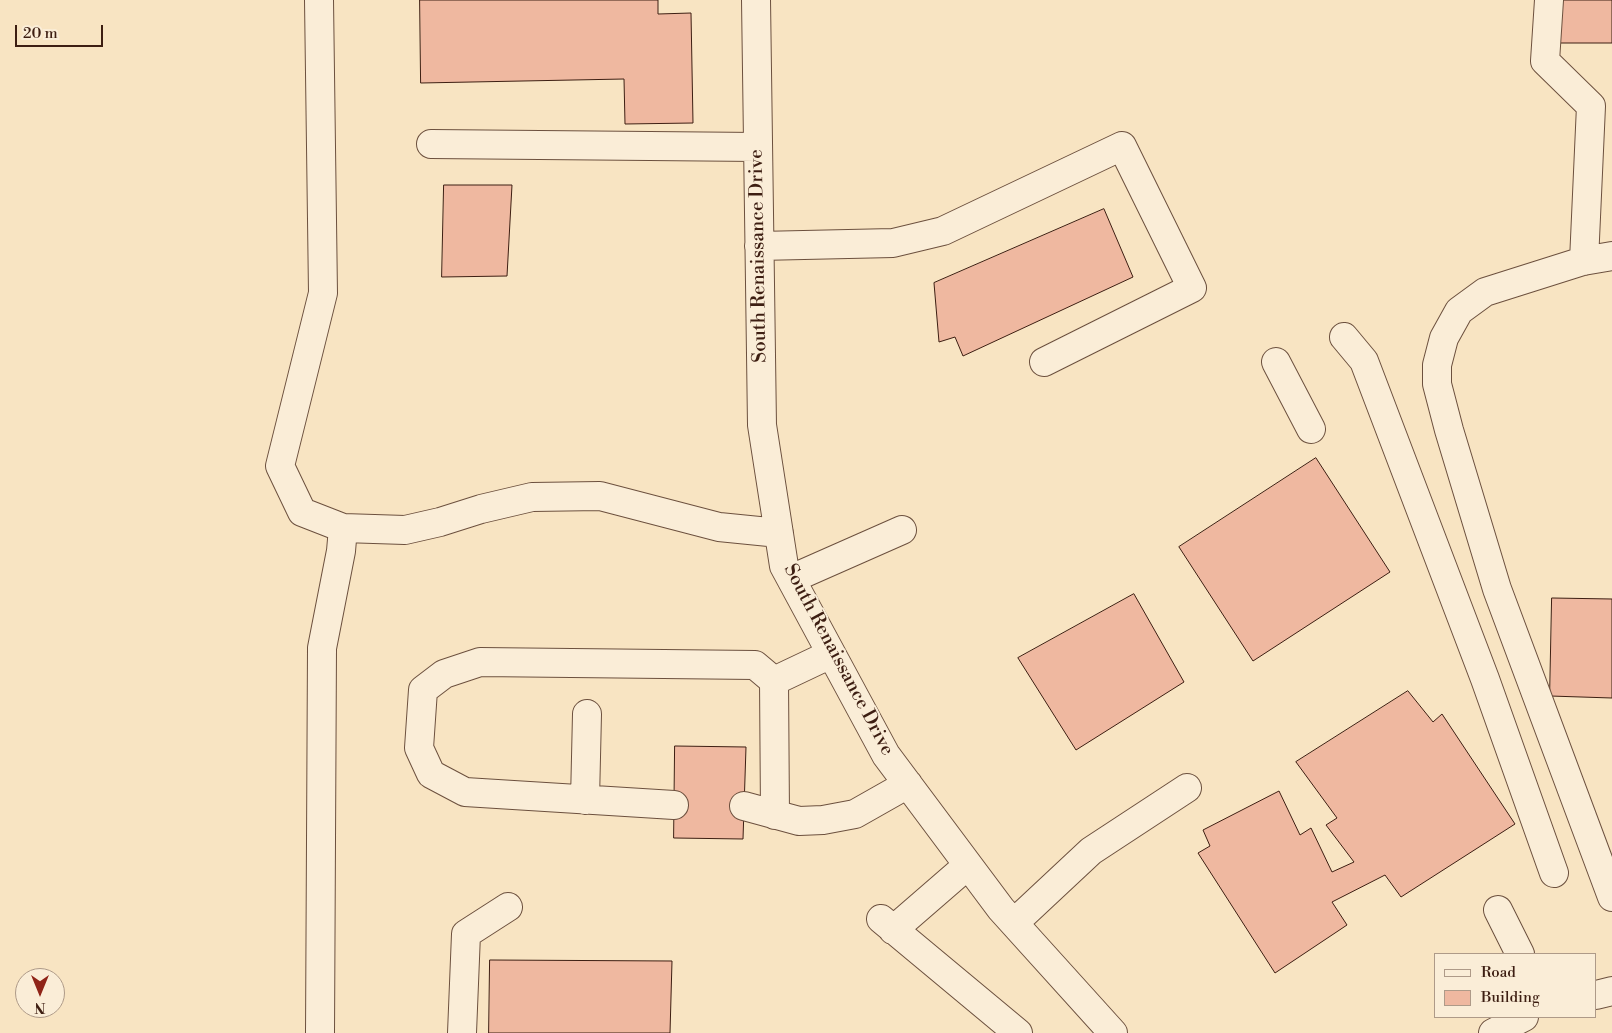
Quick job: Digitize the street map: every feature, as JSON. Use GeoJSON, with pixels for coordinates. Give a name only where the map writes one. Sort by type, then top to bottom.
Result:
{"type":"FeatureCollection","features":[{"type":"Feature","properties":{"kind":"street"},"geometry":{"type":"LineString","coordinates":[[319,0],[323,293],[280,466],[302,512],[343,528],[405,530],[440,522],[481,508],[532,497],[600,496],[718,526],[779,533]]}},
{"type":"Feature","properties":{"kind":"street","name":"South Renaissance Drive"},"geometry":{"type":"LineString","coordinates":[[756,0],[762,425],[784,566],[886,755],[1001,909],[1113,1033]]}},
{"type":"Feature","properties":{"kind":"street"},"geometry":{"type":"LineString","coordinates":[[1549,0],[1545,61],[1591,106],[1584,261]]}},
{"type":"Feature","properties":{"kind":"street"},"geometry":{"type":"LineString","coordinates":[[431,144],[758,147]]}},
{"type":"Feature","properties":{"kind":"street"},"geometry":{"type":"LineString","coordinates":[[760,246],[893,243],[944,231],[1122,146],[1192,288],[1044,362]]}},
{"type":"Feature","properties":{"kind":"street"},"geometry":{"type":"LineString","coordinates":[[1612,256],[1584,261],[1485,292],[1459,311],[1444,338],[1437,365],[1438,384],[1450,430],[1498,589],[1612,897]]}},
{"type":"Feature","properties":{"kind":"street"},"geometry":{"type":"LineString","coordinates":[[1344,336],[1364,361],[1485,679],[1554,873]]}},
{"type":"Feature","properties":{"kind":"street"},"geometry":{"type":"LineString","coordinates":[[1276,362],[1311,429]]}},
{"type":"Feature","properties":{"kind":"street"},"geometry":{"type":"LineString","coordinates":[[320,1033],[322,648],[341,551],[343,528]]}},
{"type":"Feature","properties":{"kind":"street"},"geometry":{"type":"LineString","coordinates":[[791,579],[902,530]]}},
{"type":"Feature","properties":{"kind":"street"},"geometry":{"type":"LineString","coordinates":[[774,681],[831,654]]}},
{"type":"Feature","properties":{"kind":"street"},"geometry":{"type":"LineString","coordinates":[[674,805],[465,792],[431,774],[419,748],[422,690],[444,674],[480,662],[755,665],[774,681],[775,815]]}},
{"type":"Feature","properties":{"kind":"street"},"geometry":{"type":"LineString","coordinates":[[585,800],[587,714]]}},
{"type":"Feature","properties":{"kind":"street"},"geometry":{"type":"LineString","coordinates":[[744,806],[799,821],[823,820],[855,814],[908,784]]}},
{"type":"Feature","properties":{"kind":"street"},"geometry":{"type":"LineString","coordinates":[[1014,924],[1091,851],[1187,788]]}},
{"type":"Feature","properties":{"kind":"street"},"geometry":{"type":"LineString","coordinates":[[968,865],[887,924],[1018,1033]]}},
{"type":"Feature","properties":{"kind":"street"},"geometry":{"type":"LineString","coordinates":[[462,1033],[466,934],[508,907]]}},
{"type":"Feature","properties":{"kind":"street"},"geometry":{"type":"LineString","coordinates":[[1498,910],[1520,953]]}},
{"type":"Feature","properties":{"kind":"street"},"geometry":{"type":"LineString","coordinates":[[1597,994],[1612,991]]}},
{"type":"Feature","properties":{"kind":"street"},"geometry":{"type":"LineString","coordinates":[[1494,1033],[1522,1018]]}},
{"type":"Feature","properties":{"kind":"building"},"geometry":{"type":"Polygon","coordinates":[[[420,0],[658,0],[658,14],[691,13],[693,123],[625,124],[624,79],[421,83],[420,0]]]}},
{"type":"Feature","properties":{"kind":"building"},"geometry":{"type":"Polygon","coordinates":[[[1556,0],[1612,0],[1612,43],[1555,43],[1556,0]]]}},
{"type":"Feature","properties":{"kind":"building"},"geometry":{"type":"Polygon","coordinates":[[[444,185],[512,185],[507,276],[442,277],[444,185]]]}},
{"type":"Feature","properties":{"kind":"building"},"geometry":{"type":"Polygon","coordinates":[[[1104,209],[1133,277],[963,356],[955,337],[939,342],[934,283],[1104,209]]]}},
{"type":"Feature","properties":{"kind":"building"},"geometry":{"type":"Polygon","coordinates":[[[1316,458],[1390,572],[1253,661],[1179,547],[1316,458]]]}},
{"type":"Feature","properties":{"kind":"building"},"geometry":{"type":"Polygon","coordinates":[[[1134,594],[1184,682],[1076,750],[1018,658],[1134,594]]]}},
{"type":"Feature","properties":{"kind":"building"},"geometry":{"type":"Polygon","coordinates":[[[1552,598],[1612,599],[1612,698],[1550,696],[1552,598]]]}},
{"type":"Feature","properties":{"kind":"building"},"geometry":{"type":"Polygon","coordinates":[[[1408,691],[1433,722],[1442,714],[1515,824],[1401,897],[1385,875],[1332,902],[1347,925],[1275,973],[1198,853],[1210,846],[1203,830],[1279,791],[1300,835],[1311,828],[1332,872],[1354,862],[1326,825],[1337,818],[1296,762],[1408,691]]]}},
{"type":"Feature","properties":{"kind":"building"},"geometry":{"type":"Polygon","coordinates":[[[675,746],[746,747],[743,839],[674,838],[675,746]]]}},
{"type":"Feature","properties":{"kind":"building"},"geometry":{"type":"Polygon","coordinates":[[[490,960],[672,961],[670,1033],[489,1033],[490,960]]]}}]}
